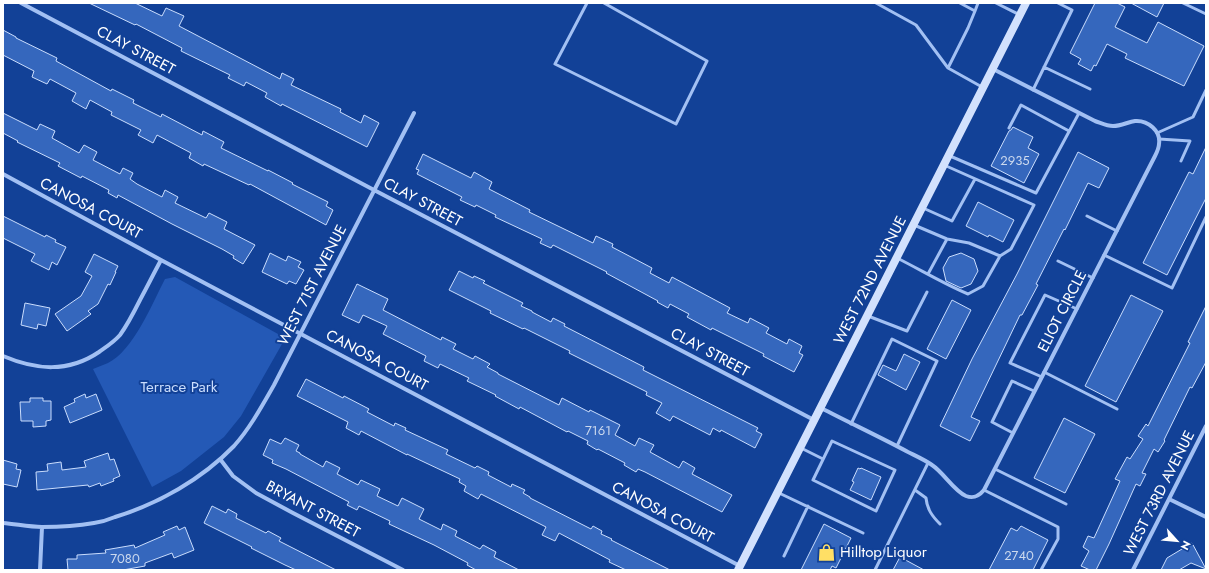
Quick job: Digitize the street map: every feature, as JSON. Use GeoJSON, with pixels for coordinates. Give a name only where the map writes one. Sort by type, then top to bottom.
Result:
{"type":"FeatureCollection","features":[{"type":"Feature","properties":{"kind":"main road","name":"WEST 72ND AVENUE"},"geometry":{"type":"LineString","coordinates":[[739,568],[1026,3]]}},
{"type":"Feature","properties":{"kind":"street","name":"CLAY STREET"},"geometry":{"type":"LineString","coordinates":[[21,3],[374,190],[814,420]]}},
{"type":"Feature","properties":{"kind":"street"},"geometry":{"type":"LineString","coordinates":[[993,69],[1095,121],[1112,126],[1136,121],[1148,124],[1157,133],[1159,139]]}},
{"type":"Feature","properties":{"kind":"street","name":"WEST 71ST AVENUE"},"geometry":{"type":"LineString","coordinates":[[3,523],[42,527],[96,523],[127,514],[185,485],[220,459],[253,422],[274,385],[414,113]]}},
{"type":"Feature","properties":{"kind":"street","name":"ELIOT CIRCLE"},"geometry":{"type":"LineString","coordinates":[[984,490],[1155,156],[1159,145],[1159,139]]}},
{"type":"Feature","properties":{"kind":"street","name":"CANOSA COURT"},"geometry":{"type":"LineString","coordinates":[[3,174],[161,260],[739,568]]}},
{"type":"Feature","properties":{"kind":"street"},"geometry":{"type":"LineString","coordinates":[[3,356],[34,367],[52,368],[60,368],[75,364],[91,357],[111,344],[124,329],[161,260]]}},
{"type":"Feature","properties":{"kind":"street"},"geometry":{"type":"LineString","coordinates":[[821,408],[928,463],[943,474],[957,490],[963,494],[976,497],[984,490]]}},
{"type":"Feature","properties":{"kind":"street","name":"WEST 73RD AVENUE"},"geometry":{"type":"LineString","coordinates":[[1133,570],[1206,426]]}},
{"type":"Feature","properties":{"kind":"street","name":"BRYANT STREET"},"geometry":{"type":"LineString","coordinates":[[220,459],[233,476],[256,493],[403,570]]}},
{"type":"Feature","properties":{"kind":"street"},"geometry":{"type":"LineString","coordinates":[[1169,499],[1206,517]]}},
{"type":"Feature","properties":{"kind":"street"},"geometry":{"type":"LineString","coordinates":[[40,570],[42,527]]}},
{"type":"Feature","properties":{"kind":"lane"},"geometry":{"type":"LineString","coordinates":[[587,3],[556,64],[676,124],[707,61],[604,3]]}},
{"type":"Feature","properties":{"kind":"lane"},"geometry":{"type":"LineString","coordinates":[[876,3],[916,25],[948,68],[983,88]]}},
{"type":"Feature","properties":{"kind":"lane"},"geometry":{"type":"LineString","coordinates":[[960,3],[975,11]]}},
{"type":"Feature","properties":{"kind":"lane"},"geometry":{"type":"LineString","coordinates":[[948,68],[968,28],[978,3]]}},
{"type":"Feature","properties":{"kind":"lane"},"geometry":{"type":"LineString","coordinates":[[996,3],[1020,15]]}},
{"type":"Feature","properties":{"kind":"lane"},"geometry":{"type":"LineString","coordinates":[[1033,90],[1072,10],[1058,3]]}},
{"type":"Feature","properties":{"kind":"lane"},"geometry":{"type":"LineString","coordinates":[[1183,3],[1206,14]]}},
{"type":"Feature","properties":{"kind":"lane"},"geometry":{"type":"LineString","coordinates":[[1044,67],[1090,89]]}},
{"type":"Feature","properties":{"kind":"lane"},"geometry":{"type":"LineString","coordinates":[[1157,133],[1192,117],[1206,90]]}},
{"type":"Feature","properties":{"kind":"lane"},"geometry":{"type":"LineString","coordinates":[[1009,128],[1021,105],[1069,131]]}},
{"type":"Feature","properties":{"kind":"lane"},"geometry":{"type":"LineString","coordinates":[[949,155],[1036,193],[1079,113]]}},
{"type":"Feature","properties":{"kind":"lane"},"geometry":{"type":"LineString","coordinates":[[1159,139],[1190,141],[1181,161]]}},
{"type":"Feature","properties":{"kind":"lane"},"geometry":{"type":"LineString","coordinates":[[897,258],[949,286],[968,294],[983,286],[1000,256],[1011,249],[1034,205],[944,165]]}},
{"type":"Feature","properties":{"kind":"lane"},"geometry":{"type":"LineString","coordinates":[[923,207],[952,221],[974,179]]}},
{"type":"Feature","properties":{"kind":"lane"},"geometry":{"type":"LineString","coordinates":[[1087,216],[1117,231]]}},
{"type":"Feature","properties":{"kind":"lane"},"geometry":{"type":"LineString","coordinates":[[1104,255],[1172,288],[1206,217]]}},
{"type":"Feature","properties":{"kind":"lane"},"geometry":{"type":"LineString","coordinates":[[914,225],[947,239],[969,243],[1000,256]]}},
{"type":"Feature","properties":{"kind":"lane"},"geometry":{"type":"LineString","coordinates":[[928,274],[947,239]]}},
{"type":"Feature","properties":{"kind":"lane"},"geometry":{"type":"LineString","coordinates":[[1058,261],[1093,278]]}},
{"type":"Feature","properties":{"kind":"lane"},"geometry":{"type":"LineString","coordinates":[[868,316],[908,331],[927,292]]}},
{"type":"Feature","properties":{"kind":"lane"},"geometry":{"type":"LineString","coordinates":[[1042,377],[1010,363],[1045,295],[1077,309]]}},
{"type":"Feature","properties":{"kind":"lane"},"geometry":{"type":"LineString","coordinates":[[851,424],[892,339],[937,361],[896,446]]}},
{"type":"Feature","properties":{"kind":"lane"},"geometry":{"type":"LineString","coordinates":[[1044,372],[1116,409]]}},
{"type":"Feature","properties":{"kind":"lane"},"geometry":{"type":"LineString","coordinates":[[1013,433],[992,422],[1012,382],[1034,391]]}},
{"type":"Feature","properties":{"kind":"lane"},"geometry":{"type":"LineString","coordinates":[[832,441],[895,470],[876,511],[813,480],[823,459],[832,441]]}},
{"type":"Feature","properties":{"kind":"lane"},"geometry":{"type":"LineString","coordinates":[[800,447],[823,459]]}},
{"type":"Feature","properties":{"kind":"lane"},"geometry":{"type":"LineString","coordinates":[[875,570],[928,463]]}},
{"type":"Feature","properties":{"kind":"lane"},"geometry":{"type":"LineString","coordinates":[[995,469],[1066,504]]}},
{"type":"Feature","properties":{"kind":"lane"},"geometry":{"type":"LineString","coordinates":[[915,490],[926,498],[927,506],[932,515],[940,524]]}},
{"type":"Feature","properties":{"kind":"lane"},"geometry":{"type":"LineString","coordinates":[[984,490],[1058,526],[1058,539],[1041,570]]}},
{"type":"Feature","properties":{"kind":"lane"},"geometry":{"type":"LineString","coordinates":[[778,492],[863,533]]}},
{"type":"Feature","properties":{"kind":"lane"},"geometry":{"type":"LineString","coordinates":[[784,556],[808,506]]}},
{"type":"Feature","properties":{"kind":"green space","name":"Terrace Park"},"geometry":{"type":"Polygon","coordinates":[[[175,277],[278,334],[282,344],[241,416],[224,437],[181,471],[152,487],[93,369],[108,363],[126,348],[141,326],[165,279],[175,277]]]}},
{"type":"Feature","properties":{"kind":"building"},"geometry":{"type":"Polygon","coordinates":[[[89,3],[135,3],[162,16],[166,8],[184,16],[179,26],[280,79],[282,73],[294,79],[291,85],[341,109],[340,112],[361,123],[364,115],[379,123],[367,147],[282,104],[281,106],[265,97],[267,93],[246,82],[244,86],[228,78],[230,75],[181,51],[182,48],[136,24],[135,25],[89,3]]]}},
{"type":"Feature","properties":{"kind":"building"},"geometry":{"type":"Polygon","coordinates":[[[1095,3],[1117,3],[1125,7],[1115,27],[1147,43],[1158,22],[1204,46],[1184,86],[1125,58],[1127,54],[1107,44],[1096,66],[1094,65],[1091,71],[1078,64],[1081,59],[1070,53],[1095,3]]]}},
{"type":"Feature","properties":{"kind":"building"},"geometry":{"type":"Polygon","coordinates":[[[1131,3],[1164,3],[1157,17],[1131,3]]]}},
{"type":"Feature","properties":{"kind":"building"},"geometry":{"type":"Polygon","coordinates":[[[3,30],[57,58],[56,61],[111,91],[112,89],[134,100],[133,103],[161,117],[162,114],[202,135],[203,131],[224,142],[221,148],[268,170],[328,202],[326,206],[333,210],[326,225],[250,184],[249,185],[204,164],[203,166],[189,158],[191,153],[157,135],[153,143],[138,135],[141,130],[111,115],[112,112],[90,100],[86,109],[72,101],[76,93],[50,79],[47,84],[32,77],[34,71],[3,55],[3,30]]]}},
{"type":"Feature","properties":{"kind":"building"},"geometry":{"type":"Polygon","coordinates":[[[3,113],[37,130],[40,124],[55,131],[52,138],[79,153],[84,145],[97,152],[93,160],[120,174],[123,168],[133,173],[130,179],[162,197],[165,190],[178,197],[175,203],[206,218],[209,213],[227,222],[224,229],[255,245],[243,264],[233,258],[234,256],[222,249],[118,195],[117,198],[108,193],[109,190],[58,166],[60,163],[17,142],[18,141],[3,133],[3,113]]]}},
{"type":"Feature","properties":{"kind":"building"},"geometry":{"type":"Polygon","coordinates":[[[1013,127],[1033,137],[1028,148],[1039,154],[1024,183],[991,166],[1009,131],[1013,127]]]}},
{"type":"Feature","properties":{"kind":"building"},"geometry":{"type":"Polygon","coordinates":[[[1206,147],[1206,198],[1167,275],[1143,263],[1189,172],[1193,174],[1206,147]]]}},
{"type":"Feature","properties":{"kind":"building"},"geometry":{"type":"Polygon","coordinates":[[[1078,152],[1109,168],[1099,188],[1088,183],[1036,284],[1038,285],[1022,315],[1020,315],[971,417],[980,421],[970,441],[940,426],[972,359],[1017,274],[1078,152]]]}},
{"type":"Feature","properties":{"kind":"building"},"geometry":{"type":"Polygon","coordinates":[[[423,154],[471,178],[474,172],[492,182],[489,189],[530,210],[529,212],[593,243],[596,236],[613,244],[612,247],[652,268],[650,273],[669,283],[672,277],[730,308],[727,313],[748,323],[750,318],[769,328],[766,333],[787,344],[789,339],[802,346],[799,353],[803,355],[794,372],[763,356],[764,354],[712,328],[711,330],[687,317],[689,314],[670,304],[668,308],[606,273],[607,272],[553,245],[551,248],[540,243],[542,239],[495,217],[496,215],[476,205],[475,207],[460,200],[462,197],[417,174],[419,170],[416,169],[423,154]]]}},
{"type":"Feature","properties":{"kind":"building"},"geometry":{"type":"Polygon","coordinates":[[[978,202],[1014,220],[1003,242],[989,235],[988,237],[966,226],[978,202]]]}},
{"type":"Feature","properties":{"kind":"building"},"geometry":{"type":"Polygon","coordinates":[[[3,216],[45,237],[46,235],[56,240],[55,242],[66,247],[57,265],[52,262],[49,270],[31,261],[35,254],[3,238],[3,216]]]}},
{"type":"Feature","properties":{"kind":"building"},"geometry":{"type":"Polygon","coordinates":[[[270,253],[286,261],[288,256],[301,262],[298,267],[304,270],[296,284],[289,281],[287,284],[262,272],[270,253]]]}},
{"type":"Feature","properties":{"kind":"building"},"geometry":{"type":"Polygon","coordinates":[[[961,253],[974,259],[978,271],[971,284],[961,288],[946,281],[943,268],[949,257],[961,253]]]}},
{"type":"Feature","properties":{"kind":"building"},"geometry":{"type":"Polygon","coordinates":[[[94,254],[118,266],[116,272],[98,304],[88,311],[91,314],[67,331],[55,314],[81,296],[92,276],[85,272],[94,254]]]}},
{"type":"Feature","properties":{"kind":"building"},"geometry":{"type":"Polygon","coordinates":[[[459,271],[473,278],[474,276],[485,281],[483,283],[523,303],[521,306],[532,312],[551,322],[553,318],[565,324],[564,326],[644,367],[643,370],[758,428],[756,431],[762,434],[755,448],[721,430],[720,432],[713,428],[710,435],[673,416],[670,421],[656,413],[662,403],[646,395],[647,392],[569,353],[570,351],[490,313],[491,311],[449,290],[459,271]]]}},
{"type":"Feature","properties":{"kind":"building"},"geometry":{"type":"Polygon","coordinates":[[[357,284],[388,299],[383,310],[441,340],[442,337],[456,344],[453,349],[473,359],[475,356],[490,364],[487,367],[498,374],[559,405],[562,398],[589,412],[590,410],[620,425],[615,435],[635,446],[639,438],[654,445],[650,452],[679,468],[683,461],[695,468],[692,474],[732,495],[722,512],[645,472],[638,469],[636,472],[624,465],[625,463],[587,444],[588,441],[568,431],[567,432],[520,407],[519,409],[495,396],[496,395],[467,381],[469,378],[440,364],[438,368],[424,361],[426,356],[383,334],[387,326],[363,315],[359,323],[342,315],[357,284]]]}},
{"type":"Feature","properties":{"kind":"building"},"geometry":{"type":"Polygon","coordinates":[[[1131,295],[1163,311],[1116,402],[1085,386],[1131,295]]]}},
{"type":"Feature","properties":{"kind":"building"},"geometry":{"type":"Polygon","coordinates":[[[952,300],[971,310],[946,359],[927,349],[952,300]]]}},
{"type":"Feature","properties":{"kind":"building"},"geometry":{"type":"Polygon","coordinates":[[[25,303],[50,308],[46,326],[38,324],[37,329],[21,325],[25,303]]]}},
{"type":"Feature","properties":{"kind":"building"},"geometry":{"type":"Polygon","coordinates":[[[1206,306],[1206,362],[1192,388],[1190,387],[1164,440],[1165,441],[1158,452],[1154,449],[1142,473],[1146,474],[1140,486],[1136,484],[1096,570],[1090,570],[1081,566],[1089,551],[1083,547],[1088,536],[1094,538],[1120,481],[1115,479],[1127,457],[1130,459],[1143,439],[1138,436],[1146,424],[1148,426],[1190,343],[1188,342],[1206,306]]]}},
{"type":"Feature","properties":{"kind":"building"},"geometry":{"type":"Polygon","coordinates":[[[904,354],[920,362],[906,390],[878,375],[883,365],[896,371],[904,354]]]}},
{"type":"Feature","properties":{"kind":"building"},"geometry":{"type":"Polygon","coordinates":[[[306,379],[343,398],[344,396],[369,409],[367,412],[394,426],[395,423],[406,428],[405,430],[448,450],[446,454],[475,468],[477,466],[489,472],[488,475],[511,487],[512,484],[525,490],[523,493],[530,498],[591,529],[593,526],[602,531],[601,534],[612,539],[611,540],[670,570],[626,570],[609,562],[610,560],[559,533],[555,541],[542,535],[546,527],[481,494],[478,499],[464,491],[466,486],[459,482],[460,479],[407,455],[361,431],[359,435],[346,428],[348,422],[297,396],[306,379]]]}},
{"type":"Feature","properties":{"kind":"building"},"geometry":{"type":"Polygon","coordinates":[[[85,394],[86,398],[96,394],[102,410],[70,423],[64,407],[75,402],[74,399],[85,394]]]}},
{"type":"Feature","properties":{"kind":"building"},"geometry":{"type":"Polygon","coordinates":[[[30,398],[43,398],[43,401],[51,401],[51,420],[46,421],[46,426],[33,427],[33,421],[21,421],[20,402],[30,402],[30,398]]]}},
{"type":"Feature","properties":{"kind":"building"},"geometry":{"type":"Polygon","coordinates":[[[1064,418],[1095,434],[1065,493],[1034,478],[1064,418]]]}},
{"type":"Feature","properties":{"kind":"building"},"geometry":{"type":"Polygon","coordinates":[[[285,438],[299,445],[296,451],[323,467],[326,461],[340,468],[337,474],[358,485],[361,480],[380,489],[377,496],[398,506],[402,498],[424,509],[419,519],[441,530],[443,524],[457,531],[455,536],[480,549],[483,545],[496,552],[494,557],[519,570],[476,570],[467,565],[468,563],[434,545],[389,524],[390,521],[359,506],[357,510],[347,505],[349,502],[272,463],[273,460],[263,455],[270,439],[281,444],[285,438]]]}},
{"type":"Feature","properties":{"kind":"building"},"geometry":{"type":"Polygon","coordinates":[[[108,453],[110,460],[114,459],[120,476],[113,479],[114,481],[101,486],[100,483],[89,487],[88,485],[37,490],[36,472],[48,471],[47,464],[61,462],[62,470],[86,467],[84,461],[108,453]]]}},
{"type":"Feature","properties":{"kind":"building"},"geometry":{"type":"Polygon","coordinates":[[[3,460],[17,464],[16,469],[21,470],[17,487],[3,484],[3,460]]]}},
{"type":"Feature","properties":{"kind":"building"},"geometry":{"type":"Polygon","coordinates":[[[858,468],[881,477],[871,500],[850,490],[858,468]]]}},
{"type":"Feature","properties":{"kind":"building"},"geometry":{"type":"Polygon","coordinates":[[[212,506],[226,513],[228,509],[237,514],[236,518],[266,533],[268,531],[281,538],[279,541],[336,570],[296,570],[251,548],[252,547],[204,523],[212,506]]]}},
{"type":"Feature","properties":{"kind":"building","name":"Hilltop Liquor"},"geometry":{"type":"Polygon","coordinates":[[[824,524],[851,538],[836,568],[832,566],[830,570],[801,570],[824,524]]]}},
{"type":"Feature","properties":{"kind":"building"},"geometry":{"type":"Polygon","coordinates":[[[177,526],[179,530],[185,527],[194,550],[174,558],[172,553],[145,563],[145,566],[123,570],[68,570],[67,559],[77,559],[77,555],[106,553],[105,550],[134,545],[135,548],[165,535],[163,532],[177,526]]]}},
{"type":"Feature","properties":{"kind":"building"},"geometry":{"type":"Polygon","coordinates":[[[1021,526],[1048,540],[1033,570],[989,570],[1011,528],[1017,531],[1021,526]]]}},
{"type":"Feature","properties":{"kind":"building"},"geometry":{"type":"Polygon","coordinates":[[[1192,543],[1206,569],[1191,563],[1179,570],[1161,570],[1167,558],[1192,543]]]}},
{"type":"Feature","properties":{"kind":"building"},"geometry":{"type":"Polygon","coordinates":[[[900,557],[924,570],[893,570],[900,557]]]}},
{"type":"Feature","properties":{"kind":"place","name":"Hilltop Liquor"},"geometry":{"type":"Point","coordinates":[827,552]}}]}
